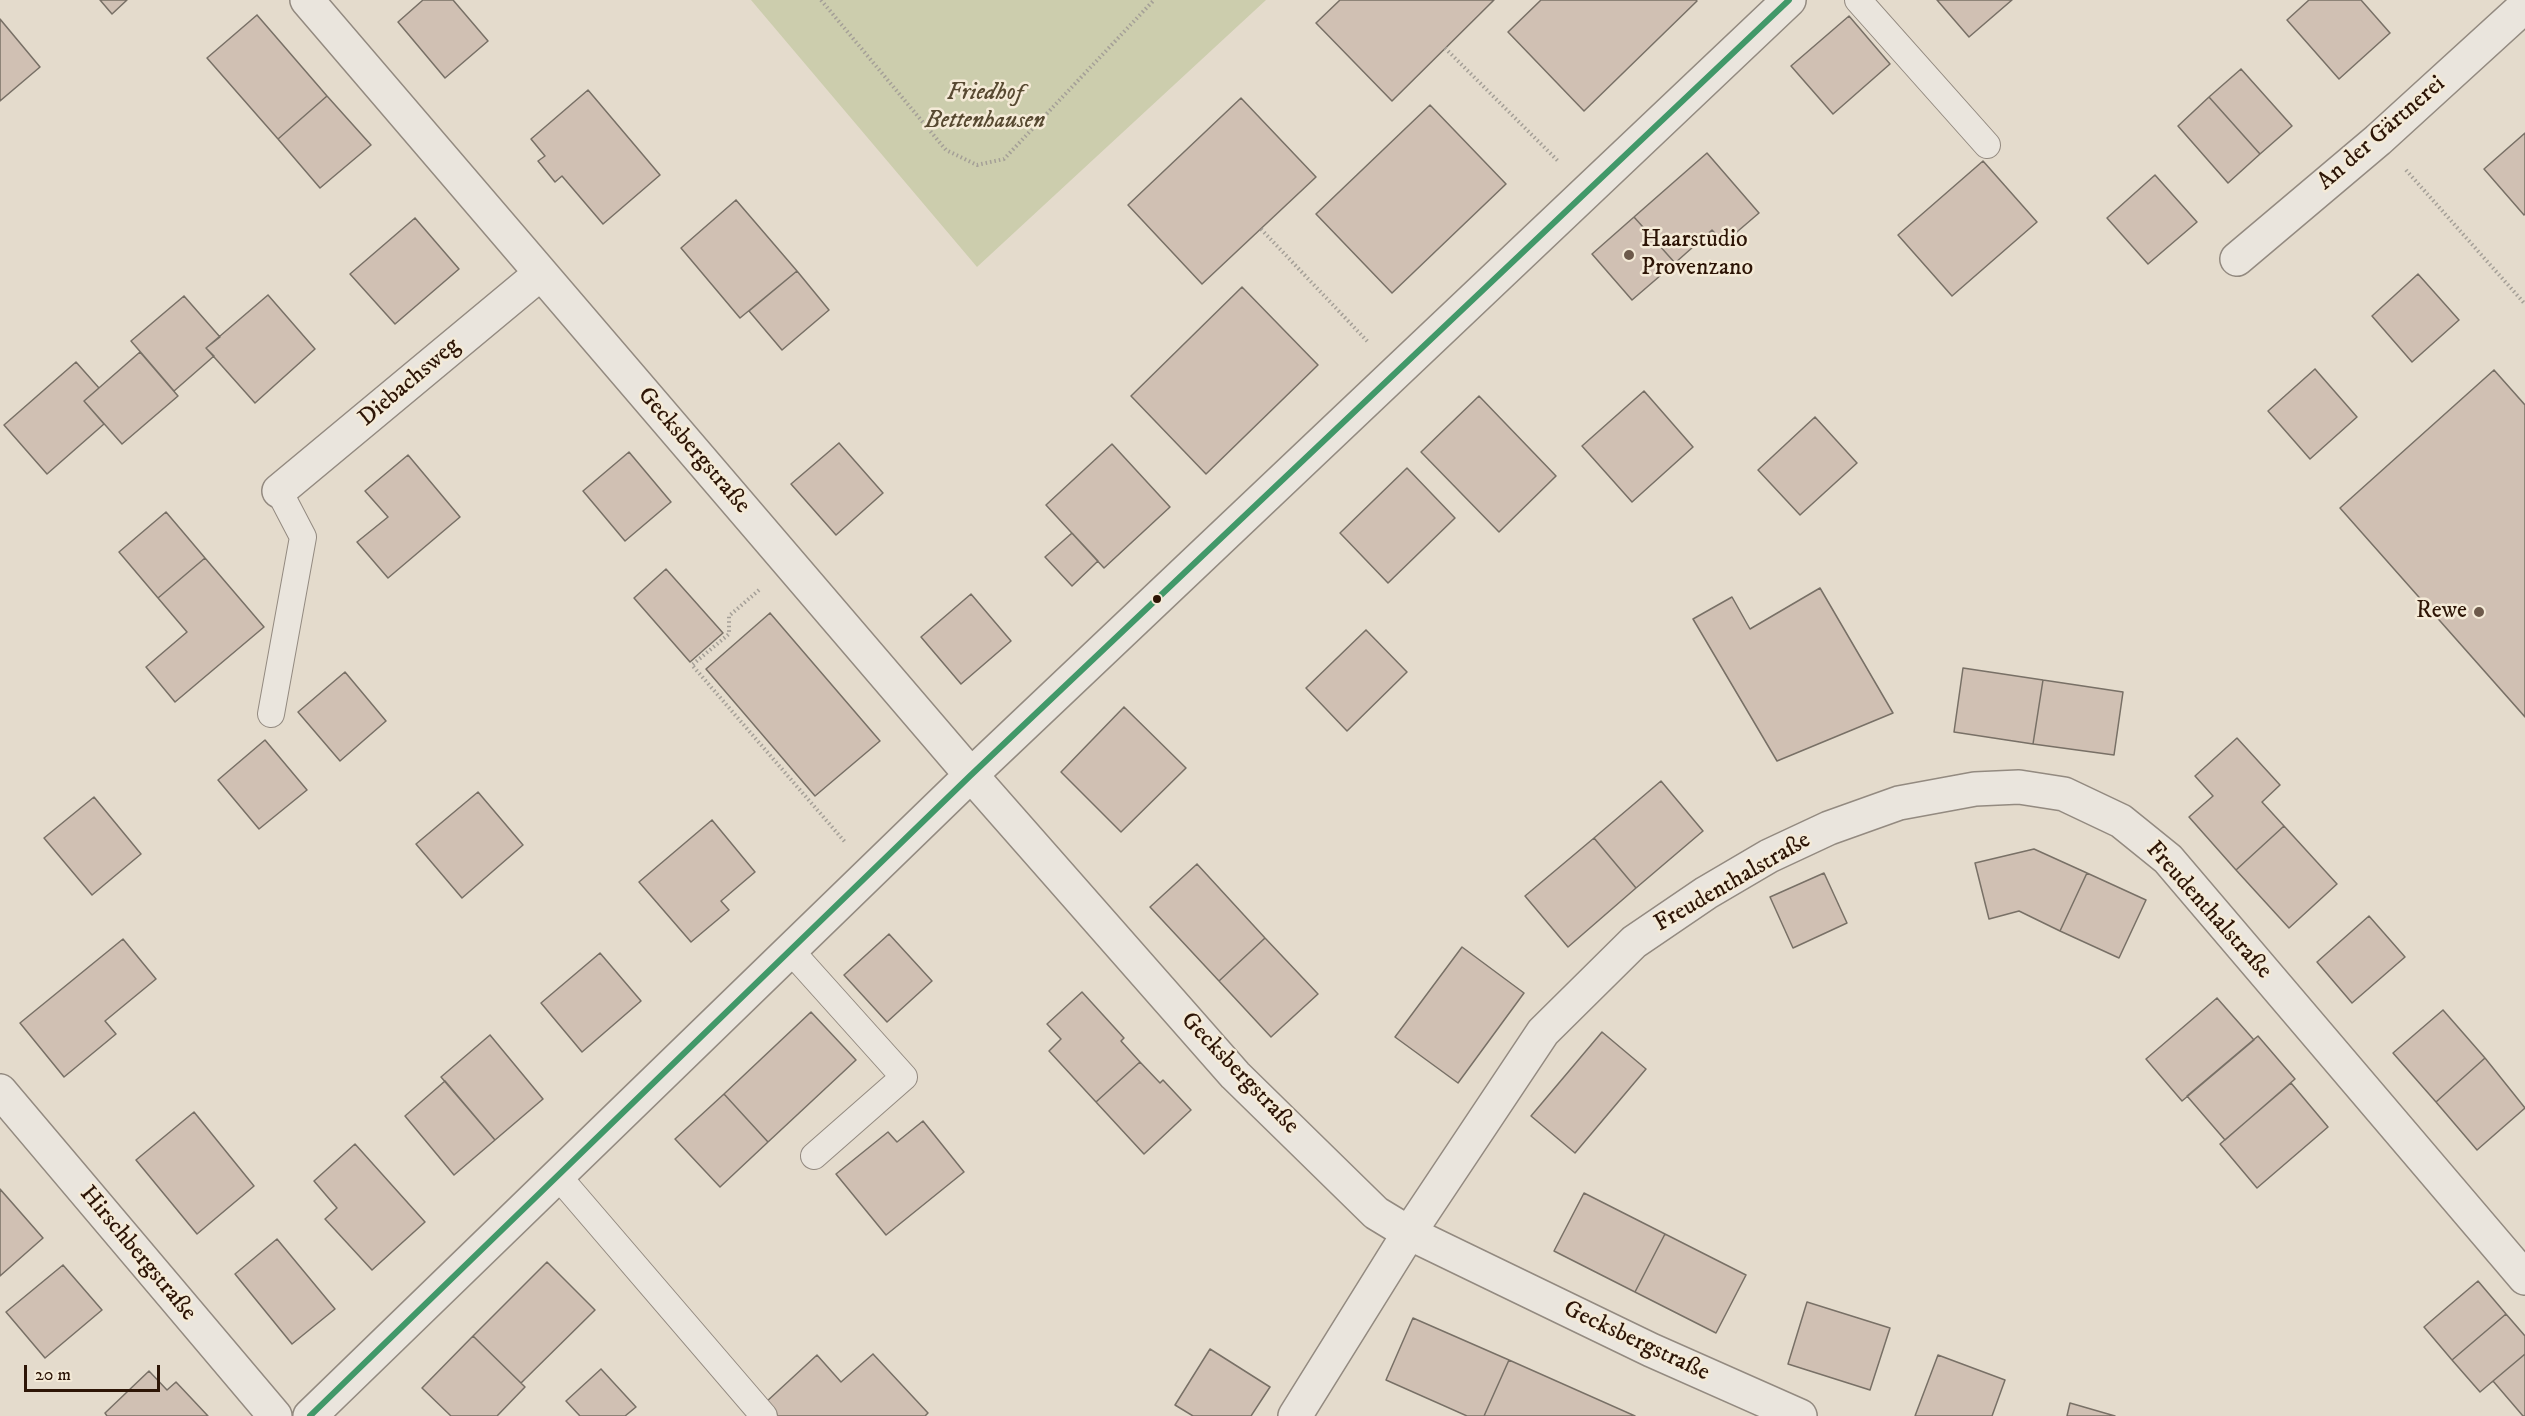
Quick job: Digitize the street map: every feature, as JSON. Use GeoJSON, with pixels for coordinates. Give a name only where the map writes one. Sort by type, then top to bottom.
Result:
{"type":"FeatureCollection","features":[{"type":"Feature","properties":{"kind":"street","name":"Gecksbergstraße"},"geometry":{"type":"LineString","coordinates":[[307,0],[971,775],[1235,1075],[1376,1213],[1409,1233],[1651,1350],[1800,1416]]}},
{"type":"Feature","properties":{"kind":"street"},"geometry":{"type":"LineString","coordinates":[[310,1416],[971,775],[1789,0]]}},
{"type":"Feature","properties":{"kind":"street","name":"An der Gärtnerei"},"geometry":{"type":"LineString","coordinates":[[2237,259],[2378,140],[2525,6]]}},
{"type":"Feature","properties":{"kind":"street","name":"Diebachsweg"},"geometry":{"type":"LineString","coordinates":[[279,491],[540,274]]}},
{"type":"Feature","properties":{"kind":"street","name":"Freudenthalstraße"},"geometry":{"type":"LineString","coordinates":[[1295,1416],[1409,1233],[1543,1032],[1634,942],[1706,893],[1769,856],[1829,828],[1899,803],[1975,789],[2019,787],[2064,794],[2121,821],[2168,859],[2525,1278]]}},
{"type":"Feature","properties":{"kind":"street","name":"Hirschbergstraße"},"geometry":{"type":"LineString","coordinates":[[0,1091],[276,1416]]}},
{"type":"Feature","properties":{"kind":"lane"},"geometry":{"type":"LineString","coordinates":[[1858,0],[1987,145]]}},
{"type":"Feature","properties":{"kind":"lane"},"geometry":{"type":"LineString","coordinates":[[271,714],[303,537],[279,491]]}},
{"type":"Feature","properties":{"kind":"lane"},"geometry":{"type":"LineString","coordinates":[[790,950],[904,1077],[814,1156]]}},
{"type":"Feature","properties":{"kind":"lane"},"geometry":{"type":"LineString","coordinates":[[557,1175],[764,1416]]}},
{"type":"Feature","properties":{"kind":"path"},"geometry":{"type":"LineString","coordinates":[[820,0],[946,150],[977,165],[1004,159],[1150,1]]}},
{"type":"Feature","properties":{"kind":"path"},"geometry":{"type":"LineString","coordinates":[[1445,48],[1587,191]]}},
{"type":"Feature","properties":{"kind":"path"},"geometry":{"type":"LineString","coordinates":[[2378,140],[2460,228],[2525,304]]}},
{"type":"Feature","properties":{"kind":"path"},"geometry":{"type":"LineString","coordinates":[[1261,229],[1397,372]]}},
{"type":"Feature","properties":{"kind":"path"},"geometry":{"type":"LineString","coordinates":[[790,564],[729,616],[729,634],[692,665],[871,872]]}},
{"type":"Feature","properties":{"kind":"green space","name":"Friedhof Bettenhausen"},"geometry":{"type":"Polygon","coordinates":[[[751,0],[1266,0],[977,267],[751,0]]]}},
{"type":"Feature","properties":{"kind":"building"},"geometry":{"type":"Polygon","coordinates":[[[100,0],[127,0],[112,14],[100,0]]]}},
{"type":"Feature","properties":{"kind":"building"},"geometry":{"type":"Polygon","coordinates":[[[423,0],[453,0],[488,41],[445,78],[398,22],[423,0]]]}},
{"type":"Feature","properties":{"kind":"building"},"geometry":{"type":"Polygon","coordinates":[[[1340,0],[1494,0],[1392,101],[1316,23],[1340,0]]]}},
{"type":"Feature","properties":{"kind":"building"},"geometry":{"type":"Polygon","coordinates":[[[1541,0],[1697,1],[1584,111],[1508,32],[1541,0]]]}},
{"type":"Feature","properties":{"kind":"building"},"geometry":{"type":"Polygon","coordinates":[[[1937,0],[2012,0],[1969,37],[1937,0]]]}},
{"type":"Feature","properties":{"kind":"building"},"geometry":{"type":"Polygon","coordinates":[[[2309,0],[2361,0],[2390,33],[2339,79],[2287,20],[2309,0]]]}},
{"type":"Feature","properties":{"kind":"building"},"geometry":{"type":"Polygon","coordinates":[[[257,15],[327,96],[278,139],[207,58],[257,15]]]}},
{"type":"Feature","properties":{"kind":"building"},"geometry":{"type":"Polygon","coordinates":[[[1849,16],[1890,64],[1833,114],[1791,66],[1849,16]]]}},
{"type":"Feature","properties":{"kind":"building"},"geometry":{"type":"Polygon","coordinates":[[[0,19],[40,67],[0,101],[0,19]]]}},
{"type":"Feature","properties":{"kind":"building"},"geometry":{"type":"Polygon","coordinates":[[[2241,69],[2292,126],[2260,154],[2209,97],[2241,69]]]}},
{"type":"Feature","properties":{"kind":"building"},"geometry":{"type":"Polygon","coordinates":[[[588,90],[660,175],[603,224],[562,176],[555,182],[538,161],[545,156],[531,139],[588,90]]]}},
{"type":"Feature","properties":{"kind":"building"},"geometry":{"type":"Polygon","coordinates":[[[327,96],[371,145],[320,188],[278,139],[327,96]]]}},
{"type":"Feature","properties":{"kind":"building"},"geometry":{"type":"Polygon","coordinates":[[[2209,97],[2260,154],[2228,183],[2178,126],[2209,97]]]}},
{"type":"Feature","properties":{"kind":"building"},"geometry":{"type":"Polygon","coordinates":[[[1241,98],[1316,177],[1202,284],[1128,205],[1241,98]]]}},
{"type":"Feature","properties":{"kind":"building"},"geometry":{"type":"Polygon","coordinates":[[[1430,105],[1506,184],[1392,293],[1316,214],[1430,105]]]}},
{"type":"Feature","properties":{"kind":"building"},"geometry":{"type":"Polygon","coordinates":[[[2525,133],[2525,214],[2524,215],[2484,169],[2525,133]]]}},
{"type":"Feature","properties":{"kind":"building"},"geometry":{"type":"Polygon","coordinates":[[[1707,153],[1759,213],[1724,243],[1712,230],[1675,263],[1634,217],[1707,153]]]}},
{"type":"Feature","properties":{"kind":"building"},"geometry":{"type":"Polygon","coordinates":[[[1983,161],[2037,222],[1952,296],[1898,235],[1983,161]]]}},
{"type":"Feature","properties":{"kind":"building"},"geometry":{"type":"Polygon","coordinates":[[[2155,175],[2197,222],[2148,264],[2107,218],[2155,175]]]}},
{"type":"Feature","properties":{"kind":"building"},"geometry":{"type":"Polygon","coordinates":[[[736,200],[797,271],[740,318],[681,248],[736,200]]]}},
{"type":"Feature","properties":{"kind":"building"},"geometry":{"type":"Polygon","coordinates":[[[1634,217],[1675,263],[1632,300],[1592,254],[1634,217]]]}},
{"type":"Feature","properties":{"kind":"building"},"geometry":{"type":"Polygon","coordinates":[[[415,218],[459,269],[395,324],[350,274],[415,218]]]}},
{"type":"Feature","properties":{"kind":"building"},"geometry":{"type":"Polygon","coordinates":[[[797,271],[829,310],[782,350],[749,311],[797,271]]]}},
{"type":"Feature","properties":{"kind":"building"},"geometry":{"type":"Polygon","coordinates":[[[2418,274],[2459,320],[2412,362],[2372,316],[2418,274]]]}},
{"type":"Feature","properties":{"kind":"building"},"geometry":{"type":"Polygon","coordinates":[[[1242,287],[1318,365],[1206,474],[1131,396],[1242,287]]]}},
{"type":"Feature","properties":{"kind":"building"},"geometry":{"type":"Polygon","coordinates":[[[268,295],[315,349],[255,403],[206,348],[268,295]]]}},
{"type":"Feature","properties":{"kind":"building"},"geometry":{"type":"Polygon","coordinates":[[[184,296],[220,337],[206,348],[214,356],[174,391],[131,341],[184,296]]]}},
{"type":"Feature","properties":{"kind":"building"},"geometry":{"type":"Polygon","coordinates":[[[140,352],[178,396],[122,444],[84,401],[140,352]]]}},
{"type":"Feature","properties":{"kind":"building"},"geometry":{"type":"Polygon","coordinates":[[[76,362],[99,388],[84,401],[104,424],[47,474],[4,425],[76,362]]]}},
{"type":"Feature","properties":{"kind":"building"},"geometry":{"type":"Polygon","coordinates":[[[2315,369],[2357,417],[2310,459],[2268,411],[2315,369]]]}},
{"type":"Feature","properties":{"kind":"building","name":"Rewe"},"geometry":{"type":"Polygon","coordinates":[[[2494,370],[2525,405],[2525,717],[2340,508],[2494,370]]]}},
{"type":"Feature","properties":{"kind":"building"},"geometry":{"type":"Polygon","coordinates":[[[1644,391],[1693,447],[1632,502],[1582,446],[1644,391]]]}},
{"type":"Feature","properties":{"kind":"building"},"geometry":{"type":"Polygon","coordinates":[[[1479,396],[1556,476],[1499,532],[1421,452],[1479,396]]]}},
{"type":"Feature","properties":{"kind":"building"},"geometry":{"type":"Polygon","coordinates":[[[1815,417],[1857,463],[1800,515],[1758,470],[1815,417]]]}},
{"type":"Feature","properties":{"kind":"building"},"geometry":{"type":"Polygon","coordinates":[[[839,443],[883,493],[836,535],[791,484],[839,443]]]}},
{"type":"Feature","properties":{"kind":"building"},"geometry":{"type":"Polygon","coordinates":[[[1112,444],[1170,507],[1104,568],[1046,505],[1112,444]]]}},
{"type":"Feature","properties":{"kind":"building"},"geometry":{"type":"Polygon","coordinates":[[[629,452],[671,502],[625,541],[583,491],[629,452]]]}},
{"type":"Feature","properties":{"kind":"building"},"geometry":{"type":"Polygon","coordinates":[[[408,455],[460,517],[388,578],[357,542],[388,517],[365,491],[408,455]]]}},
{"type":"Feature","properties":{"kind":"building"},"geometry":{"type":"Polygon","coordinates":[[[1407,468],[1455,518],[1388,583],[1340,533],[1407,468]]]}},
{"type":"Feature","properties":{"kind":"building"},"geometry":{"type":"Polygon","coordinates":[[[166,512],[205,558],[158,598],[119,552],[166,512]]]}},
{"type":"Feature","properties":{"kind":"building"},"geometry":{"type":"Polygon","coordinates":[[[1072,533],[1098,561],[1072,586],[1045,557],[1072,533]]]}},
{"type":"Feature","properties":{"kind":"building"},"geometry":{"type":"Polygon","coordinates":[[[205,558],[264,627],[175,702],[146,667],[187,632],[158,598],[205,558]]]}},
{"type":"Feature","properties":{"kind":"building"},"geometry":{"type":"Polygon","coordinates":[[[666,569],[723,633],[690,662],[634,598],[666,569]]]}},
{"type":"Feature","properties":{"kind":"building"},"geometry":{"type":"Polygon","coordinates":[[[1820,588],[1893,713],[1777,761],[1693,619],[1732,597],[1750,629],[1820,588]]]}},
{"type":"Feature","properties":{"kind":"building"},"geometry":{"type":"Polygon","coordinates":[[[971,594],[1011,641],[961,684],[921,637],[971,594]]]}},
{"type":"Feature","properties":{"kind":"building"},"geometry":{"type":"Polygon","coordinates":[[[770,613],[880,741],[815,796],[706,669],[770,613]]]}},
{"type":"Feature","properties":{"kind":"building"},"geometry":{"type":"Polygon","coordinates":[[[1366,630],[1407,672],[1347,731],[1306,688],[1366,630]]]}},
{"type":"Feature","properties":{"kind":"building"},"geometry":{"type":"Polygon","coordinates":[[[1963,668],[2043,680],[2033,744],[1954,732],[1963,668]]]}},
{"type":"Feature","properties":{"kind":"building"},"geometry":{"type":"Polygon","coordinates":[[[345,672],[386,721],[340,761],[298,712],[345,672]]]}},
{"type":"Feature","properties":{"kind":"building"},"geometry":{"type":"Polygon","coordinates":[[[2043,680],[2123,692],[2114,755],[2033,744],[2043,680]]]}},
{"type":"Feature","properties":{"kind":"building"},"geometry":{"type":"Polygon","coordinates":[[[1124,707],[1186,768],[1121,832],[1061,772],[1124,707]]]}},
{"type":"Feature","properties":{"kind":"building"},"geometry":{"type":"Polygon","coordinates":[[[2237,738],[2280,785],[2262,802],[2284,826],[2236,870],[2189,817],[2213,796],[2195,776],[2237,738]]]}},
{"type":"Feature","properties":{"kind":"building"},"geometry":{"type":"Polygon","coordinates":[[[265,740],[307,790],[259,829],[218,780],[265,740]]]}},
{"type":"Feature","properties":{"kind":"building"},"geometry":{"type":"Polygon","coordinates":[[[1661,781],[1703,831],[1636,888],[1594,838],[1661,781]]]}},
{"type":"Feature","properties":{"kind":"building"},"geometry":{"type":"Polygon","coordinates":[[[478,792],[523,845],[462,898],[416,844],[478,792]]]}},
{"type":"Feature","properties":{"kind":"building"},"geometry":{"type":"Polygon","coordinates":[[[94,797],[141,854],[92,895],[44,838],[94,797]]]}},
{"type":"Feature","properties":{"kind":"building"},"geometry":{"type":"Polygon","coordinates":[[[712,820],[755,872],[721,901],[729,910],[691,942],[639,882],[712,820]]]}},
{"type":"Feature","properties":{"kind":"building"},"geometry":{"type":"Polygon","coordinates":[[[2284,826],[2337,884],[2289,928],[2236,870],[2284,826]]]}},
{"type":"Feature","properties":{"kind":"building"},"geometry":{"type":"Polygon","coordinates":[[[1594,838],[1636,888],[1568,947],[1525,896],[1594,838]]]}},
{"type":"Feature","properties":{"kind":"building"},"geometry":{"type":"Polygon","coordinates":[[[2034,849],[2087,873],[2060,931],[2019,911],[1989,919],[1975,863],[2034,849]]]}},
{"type":"Feature","properties":{"kind":"building"},"geometry":{"type":"Polygon","coordinates":[[[1197,864],[1265,938],[1219,981],[1150,907],[1197,864]]]}},
{"type":"Feature","properties":{"kind":"building"},"geometry":{"type":"Polygon","coordinates":[[[1824,873],[1847,923],[1793,948],[1770,897],[1824,873]]]}},
{"type":"Feature","properties":{"kind":"building"},"geometry":{"type":"Polygon","coordinates":[[[2087,873],[2146,900],[2119,958],[2060,931],[2087,873]]]}},
{"type":"Feature","properties":{"kind":"building"},"geometry":{"type":"Polygon","coordinates":[[[2369,916],[2405,957],[2352,1003],[2317,962],[2369,916]]]}},
{"type":"Feature","properties":{"kind":"building"},"geometry":{"type":"Polygon","coordinates":[[[889,934],[932,981],[887,1022],[844,975],[889,934]]]}},
{"type":"Feature","properties":{"kind":"building"},"geometry":{"type":"Polygon","coordinates":[[[1265,938],[1318,994],[1271,1037],[1219,981],[1265,938]]]}},
{"type":"Feature","properties":{"kind":"building"},"geometry":{"type":"Polygon","coordinates":[[[123,939],[156,979],[105,1021],[116,1034],[64,1077],[20,1023],[123,939]]]}},
{"type":"Feature","properties":{"kind":"building"},"geometry":{"type":"Polygon","coordinates":[[[1462,947],[1524,993],[1458,1083],[1395,1037],[1462,947]]]}},
{"type":"Feature","properties":{"kind":"building"},"geometry":{"type":"Polygon","coordinates":[[[600,953],[641,1001],[582,1052],[541,1003],[600,953]]]}},
{"type":"Feature","properties":{"kind":"building"},"geometry":{"type":"Polygon","coordinates":[[[1082,992],[1124,1038],[1121,1041],[1140,1062],[1096,1102],[1049,1051],[1061,1039],[1047,1024],[1082,992]]]}},
{"type":"Feature","properties":{"kind":"building"},"geometry":{"type":"Polygon","coordinates":[[[2217,998],[2254,1040],[2182,1101],[2146,1059],[2217,998]]]}},
{"type":"Feature","properties":{"kind":"building"},"geometry":{"type":"Polygon","coordinates":[[[2443,1010],[2485,1058],[2436,1102],[2393,1053],[2443,1010]]]}},
{"type":"Feature","properties":{"kind":"building"},"geometry":{"type":"Polygon","coordinates":[[[811,1012],[856,1060],[768,1142],[724,1094],[811,1012]]]}},
{"type":"Feature","properties":{"kind":"building"},"geometry":{"type":"Polygon","coordinates":[[[1602,1032],[1646,1069],[1575,1153],[1531,1116],[1602,1032]]]}},
{"type":"Feature","properties":{"kind":"building"},"geometry":{"type":"Polygon","coordinates":[[[490,1035],[543,1099],[495,1140],[441,1077],[490,1035]]]}},
{"type":"Feature","properties":{"kind":"building"},"geometry":{"type":"Polygon","coordinates":[[[2258,1036],[2295,1079],[2225,1140],[2187,1096],[2258,1036]]]}},
{"type":"Feature","properties":{"kind":"building"},"geometry":{"type":"Polygon","coordinates":[[[2485,1058],[2525,1108],[2477,1150],[2436,1102],[2485,1058]]]}},
{"type":"Feature","properties":{"kind":"building"},"geometry":{"type":"Polygon","coordinates":[[[1140,1062],[1160,1083],[1163,1080],[1191,1110],[1144,1154],[1096,1102],[1140,1062]]]}},
{"type":"Feature","properties":{"kind":"building"},"geometry":{"type":"Polygon","coordinates":[[[445,1081],[495,1140],[454,1175],[405,1116],[445,1081]]]}},
{"type":"Feature","properties":{"kind":"building"},"geometry":{"type":"Polygon","coordinates":[[[2291,1083],[2328,1127],[2257,1188],[2220,1144],[2291,1083]]]}},
{"type":"Feature","properties":{"kind":"building"},"geometry":{"type":"Polygon","coordinates":[[[724,1094],[768,1142],[720,1187],[675,1139],[724,1094]]]}},
{"type":"Feature","properties":{"kind":"building"},"geometry":{"type":"Polygon","coordinates":[[[194,1112],[254,1186],[197,1234],[136,1160],[194,1112]]]}},
{"type":"Feature","properties":{"kind":"building"},"geometry":{"type":"Polygon","coordinates":[[[923,1121],[964,1172],[886,1235],[836,1174],[888,1132],[897,1142],[923,1121]]]}},
{"type":"Feature","properties":{"kind":"building"},"geometry":{"type":"Polygon","coordinates":[[[355,1144],[425,1222],[372,1270],[325,1219],[337,1208],[314,1181],[355,1144]]]}},
{"type":"Feature","properties":{"kind":"building"},"geometry":{"type":"Polygon","coordinates":[[[0,1189],[43,1238],[0,1276],[0,1189]]]}},
{"type":"Feature","properties":{"kind":"building"},"geometry":{"type":"Polygon","coordinates":[[[1584,1193],[1665,1234],[1635,1292],[1554,1251],[1584,1193]]]}},
{"type":"Feature","properties":{"kind":"building"},"geometry":{"type":"Polygon","coordinates":[[[1665,1234],[1746,1275],[1716,1333],[1635,1292],[1665,1234]]]}},
{"type":"Feature","properties":{"kind":"building"},"geometry":{"type":"Polygon","coordinates":[[[277,1239],[335,1309],[292,1344],[235,1274],[277,1239]]]}},
{"type":"Feature","properties":{"kind":"building"},"geometry":{"type":"Polygon","coordinates":[[[547,1262],[595,1310],[521,1383],[473,1336],[547,1262]]]}},
{"type":"Feature","properties":{"kind":"building"},"geometry":{"type":"Polygon","coordinates":[[[63,1265],[102,1310],[45,1358],[6,1312],[63,1265]]]}},
{"type":"Feature","properties":{"kind":"building"},"geometry":{"type":"Polygon","coordinates":[[[2478,1281],[2506,1314],[2452,1360],[2424,1327],[2478,1281]]]}},
{"type":"Feature","properties":{"kind":"building"},"geometry":{"type":"Polygon","coordinates":[[[1807,1302],[1890,1328],[1870,1390],[1788,1364],[1807,1302]]]}},
{"type":"Feature","properties":{"kind":"building"},"geometry":{"type":"Polygon","coordinates":[[[2506,1314],[2525,1336],[2525,1354],[2480,1392],[2452,1360],[2506,1314]]]}},
{"type":"Feature","properties":{"kind":"building"},"geometry":{"type":"Polygon","coordinates":[[[1413,1318],[1509,1360],[1484,1416],[1467,1416],[1386,1380],[1413,1318]]]}},
{"type":"Feature","properties":{"kind":"building"},"geometry":{"type":"Polygon","coordinates":[[[473,1336],[525,1387],[497,1416],[451,1416],[422,1388],[473,1336]]]}},
{"type":"Feature","properties":{"kind":"building"},"geometry":{"type":"Polygon","coordinates":[[[1210,1349],[1270,1387],[1251,1416],[1193,1416],[1175,1405],[1210,1349]]]}},
{"type":"Feature","properties":{"kind":"building"},"geometry":{"type":"Polygon","coordinates":[[[873,1354],[928,1413],[925,1416],[777,1416],[765,1403],[817,1355],[841,1382],[873,1354]]]}},
{"type":"Feature","properties":{"kind":"building"},"geometry":{"type":"Polygon","coordinates":[[[2525,1354],[2525,1416],[2523,1416],[2493,1381],[2525,1354]]]}},
{"type":"Feature","properties":{"kind":"building"},"geometry":{"type":"Polygon","coordinates":[[[1938,1355],[2005,1380],[1992,1416],[1915,1416],[1938,1355]]]}},
{"type":"Feature","properties":{"kind":"building"},"geometry":{"type":"Polygon","coordinates":[[[1509,1360],[1635,1416],[1484,1416],[1509,1360]]]}},
{"type":"Feature","properties":{"kind":"building"},"geometry":{"type":"Polygon","coordinates":[[[601,1369],[636,1407],[625,1416],[580,1416],[566,1401],[601,1369]]]}},
{"type":"Feature","properties":{"kind":"building"},"geometry":{"type":"Polygon","coordinates":[[[149,1371],[167,1390],[176,1382],[208,1416],[107,1416],[105,1413],[149,1371]]]}},
{"type":"Feature","properties":{"kind":"building"},"geometry":{"type":"Polygon","coordinates":[[[2070,1403],[2115,1416],[2067,1416],[2070,1403]]]}},
{"type":"Feature","properties":{"kind":"transit line"},"geometry":{"type":"LineString","coordinates":[[310,1416],[971,775],[1789,0]]}},
{"type":"Feature","properties":{"kind":"place","name":"Haarstudio Provenzano"},"geometry":{"type":"Point","coordinates":[1629,255]}},
{"type":"Feature","properties":{"kind":"place","name":"Rewe"},"geometry":{"type":"Point","coordinates":[2479,612]}}]}
